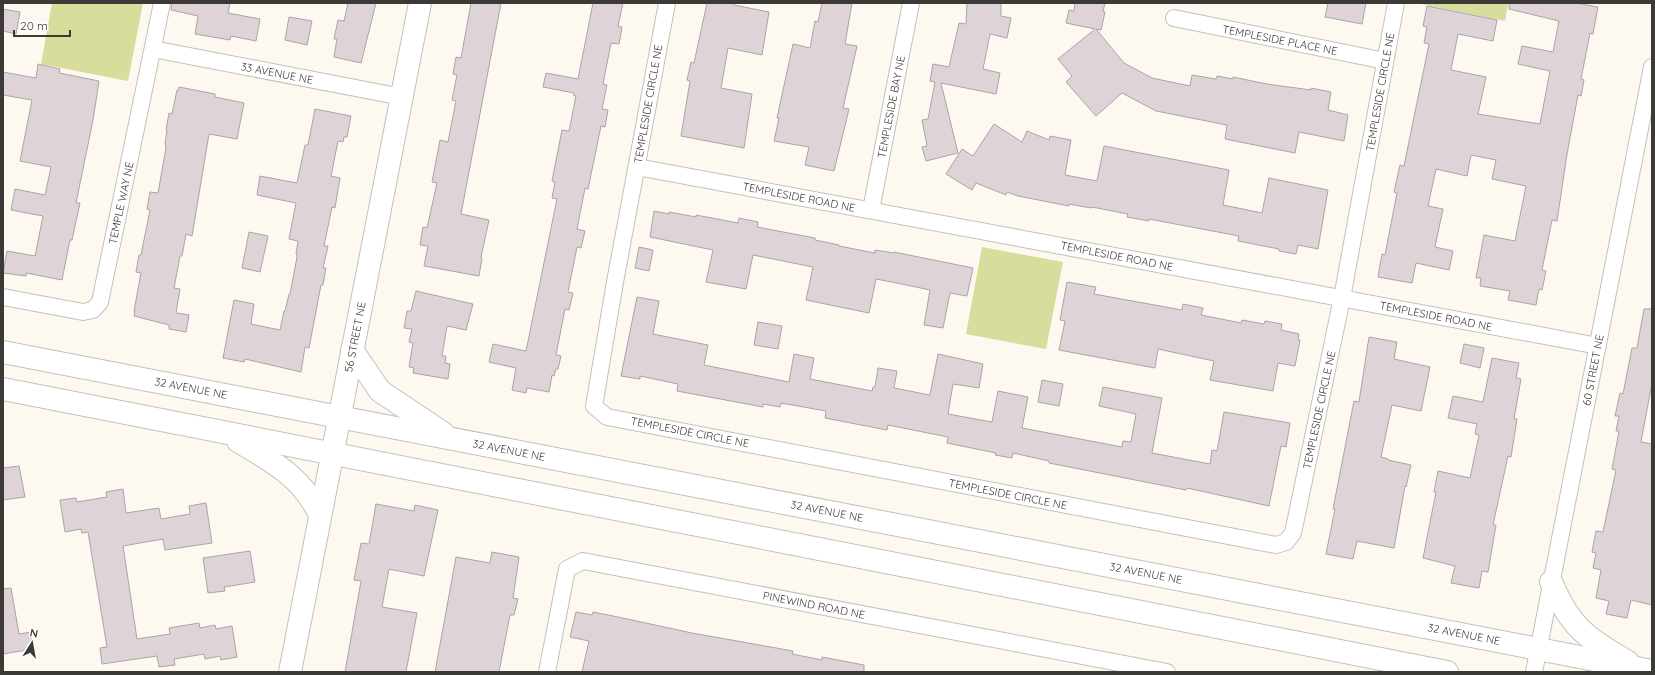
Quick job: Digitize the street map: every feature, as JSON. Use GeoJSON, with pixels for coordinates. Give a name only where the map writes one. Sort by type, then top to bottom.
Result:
{"type":"FeatureCollection","features":[{"type":"Feature","properties":{"kind":"main road","name":"56 STREET NE"},"geometry":{"type":"LineString","coordinates":[[290,672],[420,3]]}},
{"type":"Feature","properties":{"kind":"main road"},"geometry":{"type":"LineString","coordinates":[[352,350],[380,391],[451,438]]}},
{"type":"Feature","properties":{"kind":"main road","name":"32 AVENUE NE"},"geometry":{"type":"LineString","coordinates":[[3,352],[1644,669]]}},
{"type":"Feature","properties":{"kind":"main road"},"geometry":{"type":"LineString","coordinates":[[3,389],[1427,670],[1447,672]]}},
{"type":"Feature","properties":{"kind":"main road"},"geometry":{"type":"LineString","coordinates":[[224,433],[276,464],[294,478],[313,501],[320,515]]}},
{"type":"Feature","properties":{"kind":"main road"},"geometry":{"type":"LineString","coordinates":[[1551,582],[1563,607],[1571,619],[1588,636],[1644,669]]}},
{"type":"Feature","properties":{"kind":"street","name":"TEMPLE WAY NE"},"geometry":{"type":"LineString","coordinates":[[3,296],[83,312],[93,310],[100,302],[162,3]]}},
{"type":"Feature","properties":{"kind":"street","name":"TEMPLESIDE CIRCLE NE"},"geometry":{"type":"LineString","coordinates":[[667,3],[615,282],[594,406],[607,417],[1276,545],[1286,542],[1293,533],[1342,298],[1396,3]]}},
{"type":"Feature","properties":{"kind":"street","name":"TEMPLESIDE BAY NE"},"geometry":{"type":"LineString","coordinates":[[871,210],[911,3]]}},
{"type":"Feature","properties":{"kind":"street","name":"TEMPLESIDE PLACE NE"},"geometry":{"type":"LineString","coordinates":[[1174,18],[1385,61]]}},
{"type":"Feature","properties":{"kind":"street","name":"33 AVENUE NE"},"geometry":{"type":"LineString","coordinates":[[153,49],[402,97]]}},
{"type":"Feature","properties":{"kind":"street","name":"60 STREET NE"},"geometry":{"type":"LineString","coordinates":[[1534,672],[1598,346],[1648,114],[1652,67]]}},
{"type":"Feature","properties":{"kind":"street","name":"TEMPLESIDE ROAD NE"},"geometry":{"type":"LineString","coordinates":[[637,167],[1598,346]]}},
{"type":"Feature","properties":{"kind":"street","name":"PINEWIND ROAD NE"},"geometry":{"type":"LineString","coordinates":[[546,672],[567,569],[582,561],[1167,672]]}},
{"type":"Feature","properties":{"kind":"green space"},"geometry":{"type":"Polygon","coordinates":[[[52,3],[143,3],[128,81],[41,64],[52,3]]]}},
{"type":"Feature","properties":{"kind":"green space"},"geometry":{"type":"Polygon","coordinates":[[[1416,3],[1508,3],[1505,21],[1416,3]]]}},
{"type":"Feature","properties":{"kind":"green space"},"geometry":{"type":"Polygon","coordinates":[[[982,247],[1063,262],[1046,349],[966,334],[982,247]]]}},
{"type":"Feature","properties":{"kind":"building"},"geometry":{"type":"Polygon","coordinates":[[[172,3],[230,3],[228,13],[260,19],[256,41],[231,36],[230,40],[195,34],[198,16],[171,10],[172,3]]]}},
{"type":"Feature","properties":{"kind":"building"},"geometry":{"type":"Polygon","coordinates":[[[348,3],[376,3],[361,63],[334,57],[337,39],[334,39],[338,20],[344,21],[348,3]]]}},
{"type":"Feature","properties":{"kind":"building"},"geometry":{"type":"Polygon","coordinates":[[[471,3],[501,3],[461,214],[489,220],[481,257],[479,276],[424,266],[428,246],[420,245],[423,227],[427,228],[437,183],[432,182],[440,140],[448,142],[456,101],[452,100],[457,75],[453,74],[456,57],[461,58],[471,3]]]}},
{"type":"Feature","properties":{"kind":"building"},"geometry":{"type":"Polygon","coordinates":[[[593,3],[623,3],[618,26],[622,27],[619,44],[611,43],[603,84],[607,85],[602,109],[608,110],[605,127],[601,126],[588,189],[585,188],[577,229],[585,231],[581,248],[577,247],[568,292],[573,293],[569,310],[565,309],[556,355],[561,356],[558,369],[556,369],[554,376],[552,375],[549,392],[527,388],[526,393],[512,390],[516,368],[489,362],[493,344],[526,351],[557,199],[552,198],[555,182],[552,181],[562,130],[569,131],[576,96],[574,96],[574,93],[543,87],[546,73],[578,79],[593,3]]]}},
{"type":"Feature","properties":{"kind":"building"},"geometry":{"type":"Polygon","coordinates":[[[707,3],[734,3],[734,5],[769,12],[762,55],[728,48],[721,88],[752,94],[744,148],[681,136],[690,81],[687,80],[691,62],[694,63],[707,3]]]}},
{"type":"Feature","properties":{"kind":"building"},"geometry":{"type":"Polygon","coordinates":[[[822,3],[852,3],[845,44],[857,46],[843,108],[849,109],[834,171],[805,165],[809,147],[774,141],[779,118],[777,118],[793,44],[810,48],[815,21],[818,22],[822,3]]]}},
{"type":"Feature","properties":{"kind":"building"},"geometry":{"type":"Polygon","coordinates":[[[967,3],[1001,3],[1001,16],[1011,18],[1007,38],[990,34],[983,69],[1000,73],[996,94],[941,83],[958,153],[926,161],[922,147],[927,146],[922,120],[928,119],[935,82],[930,81],[933,64],[949,67],[959,23],[966,24],[967,3]]]}},
{"type":"Feature","properties":{"kind":"building"},"geometry":{"type":"Polygon","coordinates":[[[1075,3],[1105,3],[1103,11],[1105,12],[1101,30],[1096,29],[1124,63],[1152,78],[1190,86],[1192,75],[1216,79],[1217,76],[1233,79],[1233,77],[1267,84],[1311,90],[1311,88],[1331,92],[1328,110],[1348,115],[1344,141],[1299,132],[1295,153],[1225,139],[1227,125],[1156,111],[1122,93],[1096,116],[1066,82],[1072,76],[1058,59],[1095,29],[1066,23],[1069,10],[1074,11],[1075,3]]]}},
{"type":"Feature","properties":{"kind":"building"},"geometry":{"type":"Polygon","coordinates":[[[1328,3],[1366,3],[1362,24],[1325,17],[1328,3]]]}},
{"type":"Feature","properties":{"kind":"building"},"geometry":{"type":"Polygon","coordinates":[[[1509,3],[1576,3],[1598,7],[1593,34],[1590,33],[1581,79],[1584,80],[1581,96],[1578,95],[1557,221],[1552,220],[1542,270],[1546,271],[1542,290],[1539,289],[1536,305],[1508,300],[1510,291],[1480,286],[1481,278],[1476,278],[1484,235],[1515,241],[1526,186],[1492,179],[1496,160],[1471,155],[1467,176],[1436,169],[1428,206],[1443,209],[1435,247],[1453,251],[1449,270],[1416,263],[1412,283],[1378,277],[1382,254],[1385,255],[1397,193],[1394,192],[1400,165],[1404,166],[1429,44],[1424,43],[1427,27],[1423,26],[1427,6],[1497,20],[1493,41],[1458,34],[1451,70],[1486,77],[1478,114],[1540,124],[1550,71],[1518,64],[1522,46],[1553,52],[1559,21],[1509,9],[1509,3]]]}},
{"type":"Feature","properties":{"kind":"building"},"geometry":{"type":"Polygon","coordinates":[[[3,9],[20,12],[16,34],[3,31],[3,9]]]}},
{"type":"Feature","properties":{"kind":"building"},"geometry":{"type":"Polygon","coordinates":[[[289,17],[312,21],[307,45],[285,40],[289,17]]]}},
{"type":"Feature","properties":{"kind":"building"},"geometry":{"type":"Polygon","coordinates":[[[38,64],[60,69],[59,73],[99,81],[93,120],[76,203],[80,203],[72,240],[70,240],[62,280],[26,273],[26,276],[3,273],[7,251],[35,256],[43,216],[11,210],[15,189],[45,195],[51,167],[20,161],[32,100],[3,95],[3,72],[36,78],[38,64]]]}},
{"type":"Feature","properties":{"kind":"building"},"geometry":{"type":"Polygon","coordinates":[[[179,87],[215,94],[215,97],[244,103],[237,139],[209,134],[192,236],[186,234],[174,288],[180,289],[176,313],[189,315],[186,332],[169,329],[169,325],[134,316],[141,273],[136,272],[150,210],[147,209],[150,192],[158,193],[166,148],[166,130],[169,113],[172,114],[179,87]]]}},
{"type":"Feature","properties":{"kind":"building"},"geometry":{"type":"Polygon","coordinates":[[[315,109],[351,116],[347,137],[344,137],[343,142],[338,141],[331,176],[340,178],[335,208],[332,207],[324,246],[328,246],[323,268],[326,268],[323,285],[321,285],[309,348],[305,347],[301,372],[245,359],[244,362],[223,358],[234,300],[254,304],[251,324],[280,330],[284,311],[290,294],[297,257],[298,241],[289,239],[296,203],[257,195],[260,176],[297,183],[305,145],[308,145],[315,109]]]}},
{"type":"Feature","properties":{"kind":"building"},"geometry":{"type":"Polygon","coordinates":[[[994,124],[1022,142],[1027,131],[1049,140],[1050,136],[1071,140],[1065,175],[1097,181],[1104,146],[1229,170],[1223,205],[1262,213],[1269,178],[1328,190],[1318,249],[1298,245],[1296,254],[1238,241],[1239,236],[1149,219],[1149,221],[1127,217],[1128,214],[1092,207],[1069,204],[1069,206],[1018,196],[1007,192],[1006,195],[976,183],[972,190],[946,174],[962,149],[973,156],[994,124]]]}},
{"type":"Feature","properties":{"kind":"building"},"geometry":{"type":"Polygon","coordinates":[[[654,211],[696,217],[696,215],[738,223],[739,218],[758,222],[757,227],[815,238],[815,240],[839,246],[875,253],[875,250],[894,252],[973,268],[967,296],[950,293],[943,328],[924,325],[930,290],[876,279],[869,313],[806,300],[813,267],[753,255],[746,289],[706,282],[713,250],[650,237],[654,211]]]}},
{"type":"Feature","properties":{"kind":"building"},"geometry":{"type":"Polygon","coordinates":[[[249,232],[268,236],[260,272],[242,268],[249,232]]]}},
{"type":"Feature","properties":{"kind":"building"},"geometry":{"type":"Polygon","coordinates":[[[639,247],[653,250],[649,271],[635,268],[639,247]]]}},
{"type":"Feature","properties":{"kind":"building"},"geometry":{"type":"Polygon","coordinates":[[[1067,282],[1096,287],[1094,294],[1182,310],[1183,304],[1203,308],[1201,315],[1241,323],[1242,320],[1264,324],[1265,321],[1282,324],[1281,330],[1299,334],[1298,340],[1300,340],[1295,366],[1278,363],[1273,391],[1210,380],[1214,361],[1158,349],[1155,368],[1059,350],[1065,321],[1060,320],[1067,282]]]}},
{"type":"Feature","properties":{"kind":"building"},"geometry":{"type":"Polygon","coordinates":[[[416,291],[473,304],[466,330],[447,326],[442,356],[446,356],[445,363],[450,364],[448,379],[413,373],[414,368],[409,367],[413,343],[409,342],[412,329],[404,328],[407,311],[411,311],[416,291]]]}},
{"type":"Feature","properties":{"kind":"building"},"geometry":{"type":"Polygon","coordinates":[[[637,297],[659,301],[653,334],[708,345],[704,365],[789,382],[794,354],[814,358],[810,379],[872,391],[873,387],[875,387],[878,368],[897,371],[894,388],[930,395],[938,354],[983,364],[979,388],[953,384],[948,414],[992,422],[998,391],[1028,397],[1022,428],[1122,447],[1123,441],[1131,442],[1136,414],[1099,406],[1103,387],[1162,398],[1152,453],[1210,464],[1212,450],[1217,451],[1224,412],[1290,423],[1286,447],[1281,446],[1269,506],[1187,488],[1186,490],[1049,463],[1049,461],[1013,453],[1012,458],[995,455],[996,453],[947,443],[948,437],[888,425],[887,430],[825,418],[826,411],[781,403],[780,407],[763,404],[763,407],[677,391],[678,384],[640,376],[640,379],[621,376],[637,297]]]}},
{"type":"Feature","properties":{"kind":"building"},"geometry":{"type":"Polygon","coordinates":[[[1644,309],[1652,309],[1652,383],[1641,442],[1652,444],[1652,605],[1631,600],[1627,618],[1606,614],[1609,601],[1596,598],[1601,570],[1593,568],[1596,553],[1592,552],[1596,531],[1603,532],[1616,470],[1612,469],[1619,431],[1616,431],[1619,416],[1615,416],[1620,393],[1623,394],[1632,348],[1637,348],[1644,309]]]}},
{"type":"Feature","properties":{"kind":"building"},"geometry":{"type":"Polygon","coordinates":[[[758,322],[782,326],[778,349],[754,345],[758,322]]]}},
{"type":"Feature","properties":{"kind":"building"},"geometry":{"type":"Polygon","coordinates":[[[1369,337],[1397,342],[1394,359],[1430,367],[1421,411],[1392,405],[1381,457],[1411,465],[1406,487],[1405,486],[1394,548],[1357,541],[1353,559],[1326,554],[1335,509],[1333,509],[1354,401],[1359,402],[1369,337]]]}},
{"type":"Feature","properties":{"kind":"building"},"geometry":{"type":"Polygon","coordinates":[[[1464,344],[1484,348],[1480,368],[1460,363],[1464,344]]]}},
{"type":"Feature","properties":{"kind":"building"},"geometry":{"type":"Polygon","coordinates":[[[1492,358],[1519,363],[1516,378],[1521,379],[1514,419],[1517,419],[1511,457],[1508,456],[1493,525],[1496,525],[1488,572],[1482,571],[1479,588],[1451,583],[1455,566],[1423,558],[1436,492],[1434,492],[1438,471],[1470,478],[1479,435],[1475,434],[1477,424],[1448,418],[1453,396],[1483,402],[1492,358]]]}},
{"type":"Feature","properties":{"kind":"building"},"geometry":{"type":"Polygon","coordinates":[[[1042,380],[1063,384],[1059,406],[1038,402],[1042,380]]]}},
{"type":"Feature","properties":{"kind":"building"},"geometry":{"type":"Polygon","coordinates":[[[19,466],[25,497],[3,500],[3,468],[19,466]]]}},
{"type":"Feature","properties":{"kind":"building"},"geometry":{"type":"Polygon","coordinates":[[[123,489],[126,513],[159,508],[161,519],[190,514],[189,506],[206,503],[212,543],[165,550],[163,539],[123,546],[137,639],[170,634],[169,628],[199,623],[200,628],[215,625],[216,629],[232,626],[237,657],[221,660],[220,656],[205,659],[204,654],[174,659],[175,665],[159,667],[157,656],[102,664],[100,648],[107,647],[88,532],[82,533],[81,529],[65,532],[60,500],[76,498],[77,502],[107,497],[106,492],[123,489]]]}},
{"type":"Feature","properties":{"kind":"building"},"geometry":{"type":"Polygon","coordinates":[[[376,504],[414,511],[415,505],[438,510],[424,576],[389,569],[382,607],[417,613],[406,672],[345,672],[361,581],[354,580],[361,543],[369,544],[376,504]]]}},
{"type":"Feature","properties":{"kind":"building"},"geometry":{"type":"Polygon","coordinates":[[[250,551],[255,582],[224,587],[225,591],[208,593],[203,558],[250,551]]]}},
{"type":"Feature","properties":{"kind":"building"},"geometry":{"type":"Polygon","coordinates":[[[492,552],[519,557],[513,598],[518,599],[514,615],[510,615],[499,672],[435,672],[456,557],[490,563],[492,552]]]}},
{"type":"Feature","properties":{"kind":"building"},"geometry":{"type":"Polygon","coordinates":[[[11,588],[19,634],[31,632],[33,649],[3,654],[3,589],[11,588]]]}},
{"type":"Feature","properties":{"kind":"building"},"geometry":{"type":"Polygon","coordinates":[[[576,612],[592,615],[593,612],[692,633],[793,651],[792,654],[822,660],[822,657],[864,665],[864,672],[582,672],[589,641],[570,637],[576,612]]]}}]}
